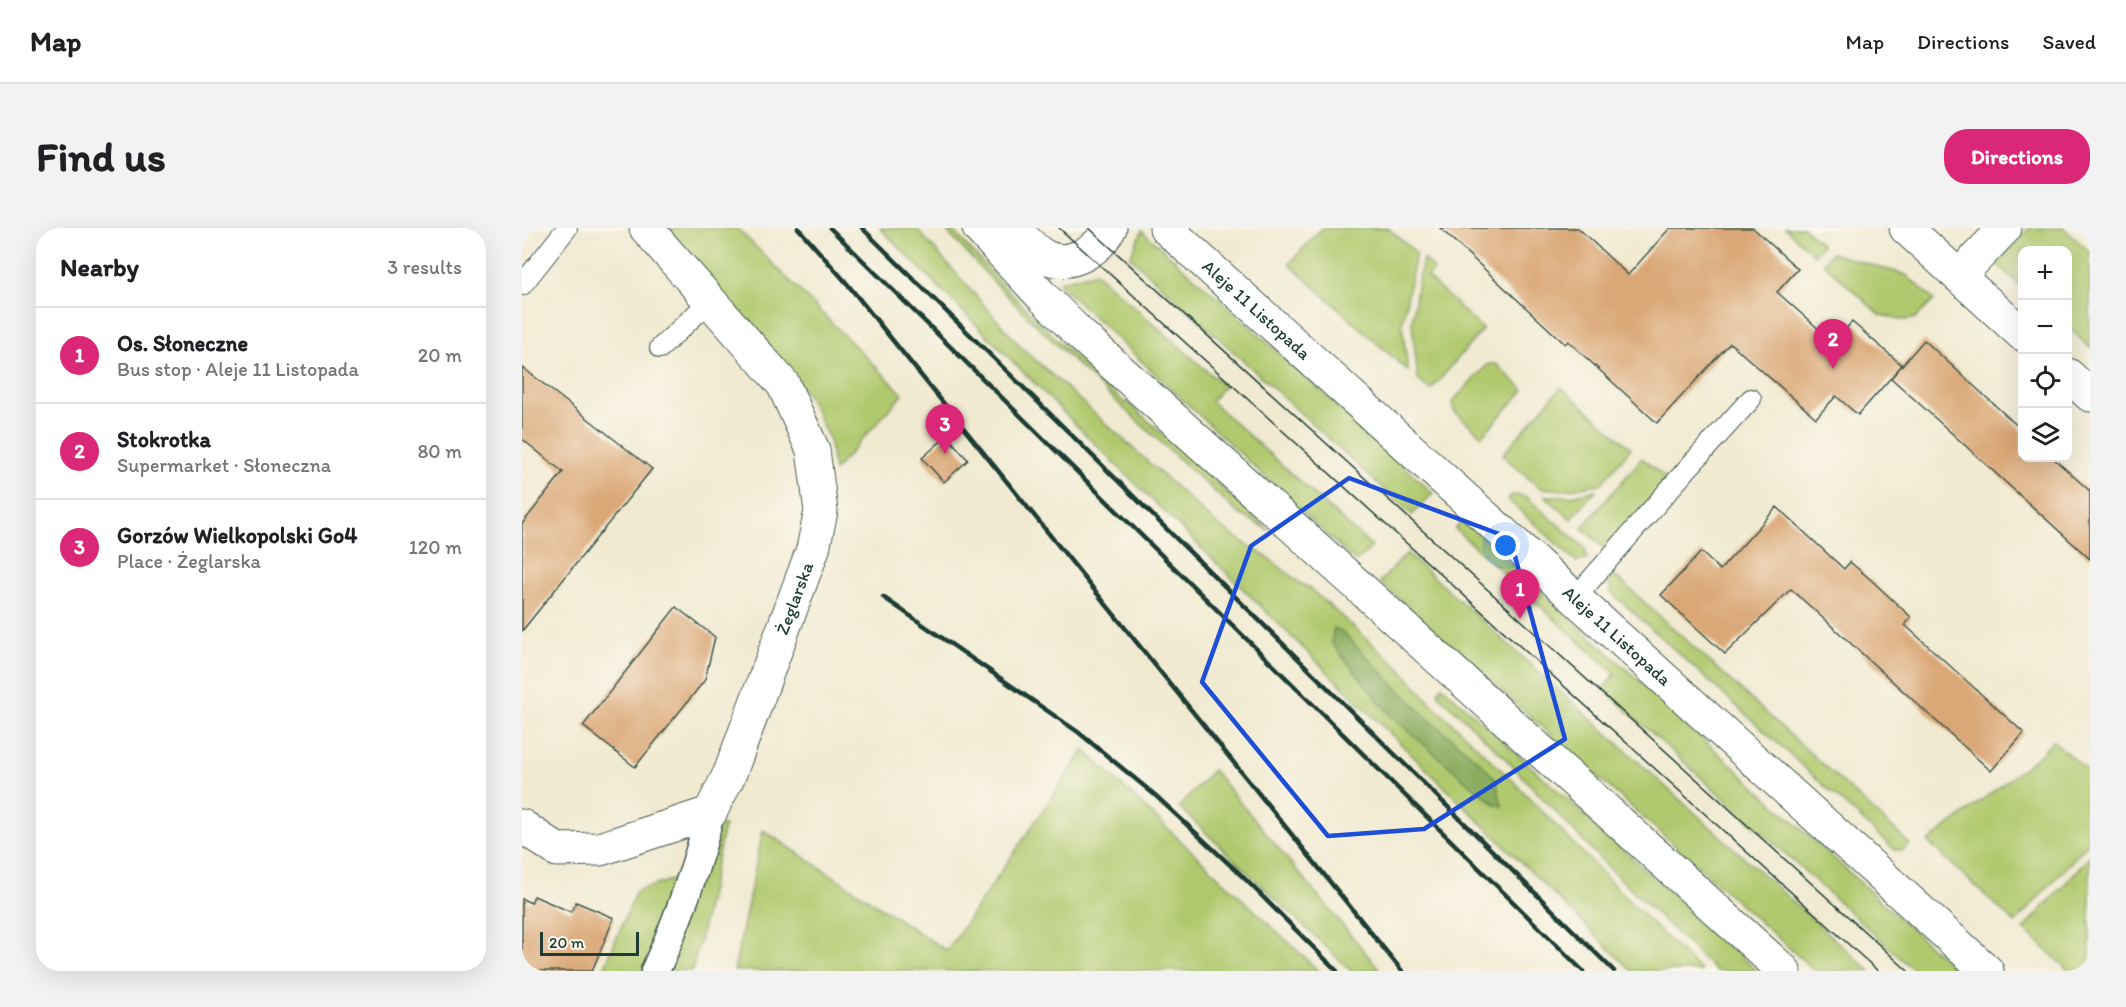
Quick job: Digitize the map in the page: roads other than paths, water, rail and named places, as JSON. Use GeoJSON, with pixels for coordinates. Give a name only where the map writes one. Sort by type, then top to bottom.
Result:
{"type":"FeatureCollection","features":[{"type":"Feature","properties":{"kind":"main road","name":"Żeglarska"},"geometry":{"type":"LineString","coordinates":[[646,228],[783,384],[813,450],[821,511],[813,549],[805,571],[730,773],[710,813]]}},
{"type":"Feature","properties":{"kind":"main road"},"geometry":{"type":"LineString","coordinates":[[979,228],[1041,296],[1083,336],[1784,971]]}},
{"type":"Feature","properties":{"kind":"main road"},"geometry":{"type":"LineString","coordinates":[[1014,228],[1037,251],[1048,258],[1060,260],[1072,259],[1093,249],[1102,241],[1110,228]]}},
{"type":"Feature","properties":{"kind":"main road","name":"Aleje 11 Listopada"},"geometry":{"type":"LineString","coordinates":[[1166,228],[1987,971]]}},
{"type":"Feature","properties":{"kind":"main road"},"geometry":{"type":"LineString","coordinates":[[1959,276],[2005,228]]}},
{"type":"Feature","properties":{"kind":"main road"},"geometry":{"type":"LineString","coordinates":[[1911,230],[2018,330]]}},
{"type":"Feature","properties":{"kind":"main road"},"geometry":{"type":"LineString","coordinates":[[2072,379],[2090,395]]}},
{"type":"Feature","properties":{"kind":"main road"},"geometry":{"type":"LineString","coordinates":[[522,826],[557,850],[600,849],[710,813]]}},
{"type":"Feature","properties":{"kind":"street"},"geometry":{"type":"LineString","coordinates":[[655,971],[668,943],[710,813]]}},
{"type":"Feature","properties":{"kind":"lane"},"geometry":{"type":"LineString","coordinates":[[522,285],[567,228]]}},
{"type":"Feature","properties":{"kind":"lane"},"geometry":{"type":"LineString","coordinates":[[660,348],[710,301]]}},
{"type":"Feature","properties":{"kind":"lane"},"geometry":{"type":"LineString","coordinates":[[1575,598],[1751,399]]}},
{"type":"Feature","properties":{"kind":"tram line"},"geometry":{"type":"LineString","coordinates":[[1059,228],[1878,971]]}},
{"type":"Feature","properties":{"kind":"tram line"},"geometry":{"type":"LineString","coordinates":[[1089,228],[1908,971]]}},
{"type":"Feature","properties":{"kind":"railway"},"geometry":{"type":"LineString","coordinates":[[798,228],[844,280],[1402,971]]}},
{"type":"Feature","properties":{"kind":"railway"},"geometry":{"type":"LineString","coordinates":[[830,228],[1583,971]]}},
{"type":"Feature","properties":{"kind":"railway"},"geometry":{"type":"LineString","coordinates":[[862,228],[1614,971]]}},
{"type":"Feature","properties":{"kind":"railway"},"geometry":{"type":"LineString","coordinates":[[883,597],[1078,732],[1155,795],[1242,876],[1337,971]]}},
{"type":"Feature","properties":{"kind":"place","name":"Stokrotka"},"geometry":{"type":"Point","coordinates":[1833,369]}},
{"type":"Feature","properties":{"kind":"place","name":"Gorzów Wielkopolski Go4"},"geometry":{"type":"Point","coordinates":[945,454]}},
{"type":"Feature","properties":{"kind":"place","name":"Os. Słoneczne"},"geometry":{"type":"Point","coordinates":[1520,619]}}]}
